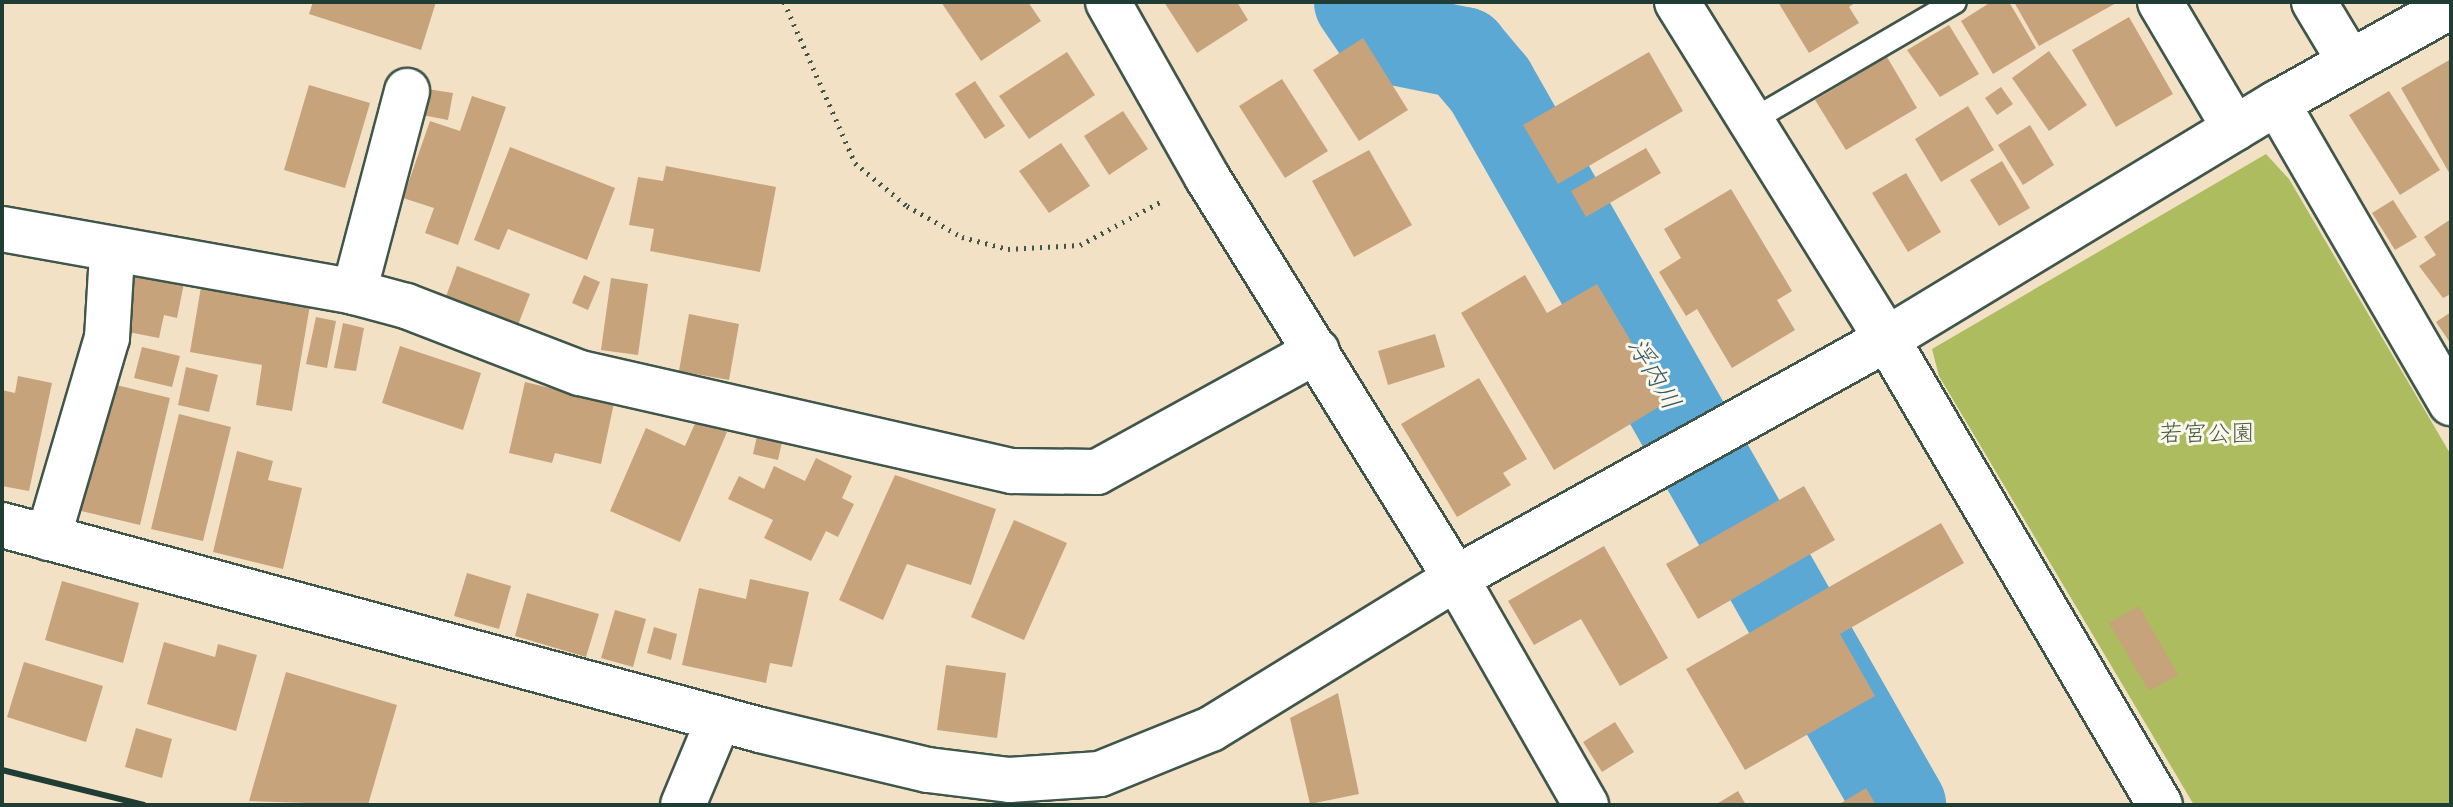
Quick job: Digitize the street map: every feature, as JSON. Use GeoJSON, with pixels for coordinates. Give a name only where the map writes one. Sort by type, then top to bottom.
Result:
{"type":"FeatureCollection","features":[{"type":"Feature","properties":{"kind":"street"},"geometry":{"type":"LineString","coordinates":[[1108,2],[1207,177],[1456,578],[1586,805]]}},
{"type":"Feature","properties":{"kind":"street"},"geometry":{"type":"LineString","coordinates":[[1677,2],[1887,339],[2160,805]]}},
{"type":"Feature","properties":{"kind":"street"},"geometry":{"type":"LineString","coordinates":[[2160,2],[2235,129]]}},
{"type":"Feature","properties":{"kind":"street"},"geometry":{"type":"LineString","coordinates":[[2314,2],[2350,62]]}},
{"type":"Feature","properties":{"kind":"street"},"geometry":{"type":"LineString","coordinates":[[2,525],[719,719],[967,777],[1053,779],[1100,774],[1211,729],[1456,578],[1887,339],[2277,103],[2451,6]]}},
{"type":"Feature","properties":{"kind":"street"},"geometry":{"type":"LineString","coordinates":[[354,292],[407,91]]}},
{"type":"Feature","properties":{"kind":"street"},"geometry":{"type":"LineString","coordinates":[[2277,103],[2451,403]]}},
{"type":"Feature","properties":{"kind":"street"},"geometry":{"type":"LineString","coordinates":[[2,229],[112,253],[224,265],[354,292],[406,306],[580,373],[1012,471],[1053,474],[1097,472],[1317,351]]}},
{"type":"Feature","properties":{"kind":"street"},"geometry":{"type":"LineString","coordinates":[[48,538],[107,338],[112,253]]}},
{"type":"Feature","properties":{"kind":"street"},"geometry":{"type":"LineString","coordinates":[[683,805],[719,719]]}},
{"type":"Feature","properties":{"kind":"lane"},"geometry":{"type":"LineString","coordinates":[[1751,121],[1955,2]]}},
{"type":"Feature","properties":{"kind":"path"},"geometry":{"type":"LineString","coordinates":[[784,2],[855,163],[907,206],[962,237],[1008,249],[1080,245],[1207,177]]}},
{"type":"Feature","properties":{"kind":"green space","name":"若宮公園"},"geometry":{"type":"Polygon","coordinates":[[[2266,154],[2289,179],[2451,455],[2451,805],[2194,805],[1939,376],[1932,349],[2266,154]]]}},
{"type":"Feature","properties":{"kind":"building"},"geometry":{"type":"Polygon","coordinates":[[[313,2],[436,2],[421,50],[309,14],[313,2]]]}},
{"type":"Feature","properties":{"kind":"building"},"geometry":{"type":"Polygon","coordinates":[[[941,2],[1028,2],[1041,21],[981,61],[941,2]]]}},
{"type":"Feature","properties":{"kind":"building"},"geometry":{"type":"Polygon","coordinates":[[[1164,2],[1237,2],[1248,20],[1197,53],[1164,2]]]}},
{"type":"Feature","properties":{"kind":"building"},"geometry":{"type":"Polygon","coordinates":[[[1778,2],[1856,2],[1849,7],[1859,23],[1809,53],[1778,2]]]}},
{"type":"Feature","properties":{"kind":"building"},"geometry":{"type":"Polygon","coordinates":[[[1991,2],[2009,2],[2036,48],[1993,74],[1961,21],[1991,2]]]}},
{"type":"Feature","properties":{"kind":"building"},"geometry":{"type":"Polygon","coordinates":[[[2014,2],[2118,2],[2039,46],[2014,2]]]}},
{"type":"Feature","properties":{"kind":"building"},"geometry":{"type":"Polygon","coordinates":[[[2129,17],[2173,94],[2116,127],[2072,50],[2129,17]]]}},
{"type":"Feature","properties":{"kind":"building"},"geometry":{"type":"Polygon","coordinates":[[[1949,25],[1979,74],[1940,97],[1907,50],[1949,25]]]}},
{"type":"Feature","properties":{"kind":"building"},"geometry":{"type":"Polygon","coordinates":[[[1363,38],[1408,110],[1359,141],[1313,70],[1363,38]]]}},
{"type":"Feature","properties":{"kind":"building"},"geometry":{"type":"Polygon","coordinates":[[[2049,51],[2087,105],[2049,131],[2012,78],[2049,51]]]}},
{"type":"Feature","properties":{"kind":"building"},"geometry":{"type":"Polygon","coordinates":[[[1067,52],[1095,95],[1029,139],[999,96],[1067,52]]]}},
{"type":"Feature","properties":{"kind":"building"},"geometry":{"type":"Polygon","coordinates":[[[1649,52],[1683,111],[1558,184],[1523,125],[1649,52]]]}},
{"type":"Feature","properties":{"kind":"building"},"geometry":{"type":"Polygon","coordinates":[[[1887,57],[1917,108],[1846,150],[1815,100],[1887,57]]]}},
{"type":"Feature","properties":{"kind":"building"},"geometry":{"type":"Polygon","coordinates":[[[2451,59],[2451,176],[2401,88],[2451,59]]]}},
{"type":"Feature","properties":{"kind":"building"},"geometry":{"type":"Polygon","coordinates":[[[1282,79],[1328,151],[1285,178],[1239,106],[1282,79]]]}},
{"type":"Feature","properties":{"kind":"building"},"geometry":{"type":"Polygon","coordinates":[[[975,81],[1005,126],[985,139],[955,94],[975,81]]]}},
{"type":"Feature","properties":{"kind":"building"},"geometry":{"type":"Polygon","coordinates":[[[309,85],[370,103],[345,188],[284,170],[309,85]]]}},
{"type":"Feature","properties":{"kind":"building"},"geometry":{"type":"Polygon","coordinates":[[[2001,87],[2013,104],[1997,115],[1985,98],[2001,87]]]}},
{"type":"Feature","properties":{"kind":"building"},"geometry":{"type":"Polygon","coordinates":[[[421,88],[453,93],[448,120],[417,114],[421,88]]]}},
{"type":"Feature","properties":{"kind":"building"},"geometry":{"type":"Polygon","coordinates":[[[2389,91],[2440,170],[2400,195],[2349,115],[2389,91]]]}},
{"type":"Feature","properties":{"kind":"building"},"geometry":{"type":"Polygon","coordinates":[[[472,96],[506,107],[458,245],[425,233],[434,208],[403,198],[430,121],[460,131],[472,96]]]}},
{"type":"Feature","properties":{"kind":"building"},"geometry":{"type":"Polygon","coordinates":[[[1968,106],[1994,150],[1941,182],[1915,139],[1968,106]]]}},
{"type":"Feature","properties":{"kind":"building"},"geometry":{"type":"Polygon","coordinates":[[[1123,111],[1148,149],[1109,175],[1084,136],[1123,111]]]}},
{"type":"Feature","properties":{"kind":"building"},"geometry":{"type":"Polygon","coordinates":[[[2030,125],[2054,165],[2023,185],[1998,145],[2030,125]]]}},
{"type":"Feature","properties":{"kind":"building"},"geometry":{"type":"Polygon","coordinates":[[[1061,143],[1090,186],[1049,213],[1019,171],[1061,143]]]}},
{"type":"Feature","properties":{"kind":"building"},"geometry":{"type":"Polygon","coordinates":[[[510,147],[615,188],[587,260],[508,229],[499,250],[474,240],[510,147]]]}},
{"type":"Feature","properties":{"kind":"building"},"geometry":{"type":"Polygon","coordinates":[[[1646,148],[1661,173],[1586,217],[1571,191],[1646,148]]]}},
{"type":"Feature","properties":{"kind":"building"},"geometry":{"type":"Polygon","coordinates":[[[1369,150],[1412,225],[1354,257],[1312,181],[1369,150]]]}},
{"type":"Feature","properties":{"kind":"building"},"geometry":{"type":"Polygon","coordinates":[[[2002,161],[2030,208],[1999,226],[1970,180],[2002,161]]]}},
{"type":"Feature","properties":{"kind":"building"},"geometry":{"type":"Polygon","coordinates":[[[666,166],[776,187],[760,272],[650,251],[654,229],[629,225],[638,177],[663,181],[666,166]]]}},
{"type":"Feature","properties":{"kind":"building"},"geometry":{"type":"Polygon","coordinates":[[[1906,173],[1941,232],[1908,252],[1872,193],[1906,173]]]}},
{"type":"Feature","properties":{"kind":"building"},"geometry":{"type":"Polygon","coordinates":[[[1731,189],[1792,291],[1777,300],[1795,330],[1732,368],[1697,309],[1686,316],[1659,272],[1681,258],[1664,229],[1731,189]]]}},
{"type":"Feature","properties":{"kind":"building"},"geometry":{"type":"Polygon","coordinates":[[[2393,200],[2417,237],[2395,250],[2372,213],[2393,200]]]}},
{"type":"Feature","properties":{"kind":"building"},"geometry":{"type":"Polygon","coordinates":[[[2451,219],[2451,294],[2443,298],[2419,266],[2436,255],[2424,237],[2451,219]]]}},
{"type":"Feature","properties":{"kind":"building"},"geometry":{"type":"Polygon","coordinates":[[[457,266],[530,294],[516,330],[444,302],[457,266]]]}},
{"type":"Feature","properties":{"kind":"building"},"geometry":{"type":"Polygon","coordinates":[[[130,272],[184,283],[177,318],[164,315],[159,338],[118,330],[130,272]]]}},
{"type":"Feature","properties":{"kind":"building"},"geometry":{"type":"Polygon","coordinates":[[[584,275],[600,282],[588,310],[572,303],[584,275]]]}},
{"type":"Feature","properties":{"kind":"building"},"geometry":{"type":"Polygon","coordinates":[[[1525,275],[1547,313],[1597,284],[1667,402],[1554,470],[1461,313],[1525,275]]]}},
{"type":"Feature","properties":{"kind":"building"},"geometry":{"type":"Polygon","coordinates":[[[611,278],[648,284],[638,355],[601,350],[611,278]]]}},
{"type":"Feature","properties":{"kind":"building"},"geometry":{"type":"Polygon","coordinates":[[[201,287],[310,305],[292,411],[256,405],[262,365],[190,352],[201,287]]]}},
{"type":"Feature","properties":{"kind":"building"},"geometry":{"type":"Polygon","coordinates":[[[2451,312],[2451,344],[2436,322],[2451,312]]]}},
{"type":"Feature","properties":{"kind":"building"},"geometry":{"type":"Polygon","coordinates":[[[689,314],[739,324],[729,380],[679,371],[689,314]]]}},
{"type":"Feature","properties":{"kind":"building"},"geometry":{"type":"Polygon","coordinates":[[[316,317],[336,321],[327,368],[306,364],[316,317]]]}},
{"type":"Feature","properties":{"kind":"building"},"geometry":{"type":"Polygon","coordinates":[[[343,323],[364,328],[356,371],[334,368],[343,323]]]}},
{"type":"Feature","properties":{"kind":"building"},"geometry":{"type":"Polygon","coordinates":[[[1435,334],[1445,367],[1388,385],[1378,351],[1435,334]]]}},
{"type":"Feature","properties":{"kind":"building"},"geometry":{"type":"Polygon","coordinates":[[[400,346],[481,373],[463,430],[382,403],[400,346]]]}},
{"type":"Feature","properties":{"kind":"building"},"geometry":{"type":"Polygon","coordinates":[[[142,347],[180,356],[172,387],[134,378],[142,347]]]}},
{"type":"Feature","properties":{"kind":"building"},"geometry":{"type":"Polygon","coordinates":[[[186,367],[218,375],[209,412],[178,405],[186,367]]]}},
{"type":"Feature","properties":{"kind":"building"},"geometry":{"type":"Polygon","coordinates":[[[18,376],[52,383],[29,491],[2,486],[2,390],[15,393],[18,376]]]}},
{"type":"Feature","properties":{"kind":"building"},"geometry":{"type":"Polygon","coordinates":[[[1479,378],[1527,459],[1503,473],[1511,485],[1457,517],[1401,424],[1479,378]]]}},
{"type":"Feature","properties":{"kind":"building"},"geometry":{"type":"Polygon","coordinates":[[[525,382],[614,403],[601,464],[555,453],[552,463],[509,453],[525,382]]]}},
{"type":"Feature","properties":{"kind":"building"},"geometry":{"type":"Polygon","coordinates":[[[108,383],[170,398],[140,525],[77,510],[108,383]]]}},
{"type":"Feature","properties":{"kind":"building"},"geometry":{"type":"Polygon","coordinates":[[[179,414],[231,427],[203,541],[151,529],[179,414]]]}},
{"type":"Feature","properties":{"kind":"building"},"geometry":{"type":"Polygon","coordinates":[[[697,419],[727,432],[680,542],[610,511],[646,428],[685,446],[697,419]]]}},
{"type":"Feature","properties":{"kind":"building"},"geometry":{"type":"Polygon","coordinates":[[[757,436],[782,442],[778,460],[753,454],[757,436]]]}},
{"type":"Feature","properties":{"kind":"building"},"geometry":{"type":"Polygon","coordinates":[[[237,451],[273,461],[268,480],[302,488],[283,569],[213,552],[237,451]]]}},
{"type":"Feature","properties":{"kind":"building"},"geometry":{"type":"Polygon","coordinates":[[[816,458],[852,476],[842,498],[854,504],[838,537],[826,531],[811,561],[764,538],[773,520],[728,499],[739,476],[764,489],[774,466],[805,481],[816,458]]]}},
{"type":"Feature","properties":{"kind":"building"},"geometry":{"type":"Polygon","coordinates":[[[895,475],[996,509],[971,585],[907,564],[883,620],[839,600],[895,475]]]}},
{"type":"Feature","properties":{"kind":"building"},"geometry":{"type":"Polygon","coordinates":[[[1804,486],[1835,540],[1698,619],[1666,564],[1804,486]]]}},
{"type":"Feature","properties":{"kind":"building"},"geometry":{"type":"Polygon","coordinates":[[[1014,520],[1067,543],[1024,640],[971,617],[1014,520]]]}},
{"type":"Feature","properties":{"kind":"building"},"geometry":{"type":"Polygon","coordinates":[[[1941,523],[1964,563],[1840,634],[1875,696],[1745,770],[1686,669],[1941,523]]]}},
{"type":"Feature","properties":{"kind":"building"},"geometry":{"type":"Polygon","coordinates":[[[1604,546],[1668,658],[1620,686],[1581,619],[1534,645],[1508,601],[1604,546]]]}},
{"type":"Feature","properties":{"kind":"building"},"geometry":{"type":"Polygon","coordinates":[[[467,573],[511,586],[499,629],[454,616],[467,573]]]}},
{"type":"Feature","properties":{"kind":"building"},"geometry":{"type":"Polygon","coordinates":[[[750,579],[809,592],[792,667],[770,663],[766,683],[682,665],[699,588],[746,599],[750,579]]]}},
{"type":"Feature","properties":{"kind":"building"},"geometry":{"type":"Polygon","coordinates":[[[62,581],[139,603],[123,663],[45,640],[62,581]]]}},
{"type":"Feature","properties":{"kind":"building"},"geometry":{"type":"Polygon","coordinates":[[[527,593],[599,614],[586,657],[515,636],[527,593]]]}},
{"type":"Feature","properties":{"kind":"building"},"geometry":{"type":"Polygon","coordinates":[[[2139,606],[2178,675],[2149,691],[2109,623],[2139,606]]]}},
{"type":"Feature","properties":{"kind":"building"},"geometry":{"type":"Polygon","coordinates":[[[615,610],[646,619],[633,667],[601,658],[615,610]]]}},
{"type":"Feature","properties":{"kind":"building"},"geometry":{"type":"Polygon","coordinates":[[[654,627],[677,634],[671,660],[647,653],[654,627]]]}},
{"type":"Feature","properties":{"kind":"building"},"geometry":{"type":"Polygon","coordinates":[[[164,642],[215,657],[218,644],[257,655],[236,731],[147,704],[164,642]]]}},
{"type":"Feature","properties":{"kind":"building"},"geometry":{"type":"Polygon","coordinates":[[[24,662],[103,686],[86,742],[7,717],[24,662]]]}},
{"type":"Feature","properties":{"kind":"building"},"geometry":{"type":"Polygon","coordinates":[[[946,665],[1006,673],[997,738],[937,730],[946,665]]]}},
{"type":"Feature","properties":{"kind":"building"},"geometry":{"type":"Polygon","coordinates":[[[286,672],[397,705],[368,805],[249,801],[286,672]]]}},
{"type":"Feature","properties":{"kind":"building"},"geometry":{"type":"Polygon","coordinates":[[[1338,693],[1359,794],[1310,804],[1290,718],[1338,693]]]}},
{"type":"Feature","properties":{"kind":"building"},"geometry":{"type":"Polygon","coordinates":[[[1615,722],[1634,752],[1602,772],[1583,742],[1615,722]]]}},
{"type":"Feature","properties":{"kind":"building"},"geometry":{"type":"Polygon","coordinates":[[[136,728],[172,739],[162,778],[125,767],[136,728]]]}},
{"type":"Feature","properties":{"kind":"building"},"geometry":{"type":"Polygon","coordinates":[[[1866,788],[1876,805],[1838,805],[1866,788]]]}},
{"type":"Feature","properties":{"kind":"building"},"geometry":{"type":"Polygon","coordinates":[[[1738,791],[1746,805],[1715,805],[1738,791]]]}},
{"type":"Feature","properties":{"kind":"waterway","name":"浮内川"},"geometry":{"type":"LineString","coordinates":[[1360,2],[1384,37],[1463,53],[1490,85],[1900,805]]}},
{"type":"Feature","properties":{"kind":"railway"},"geometry":{"type":"LineString","coordinates":[[2,770],[144,805]]}}]}
